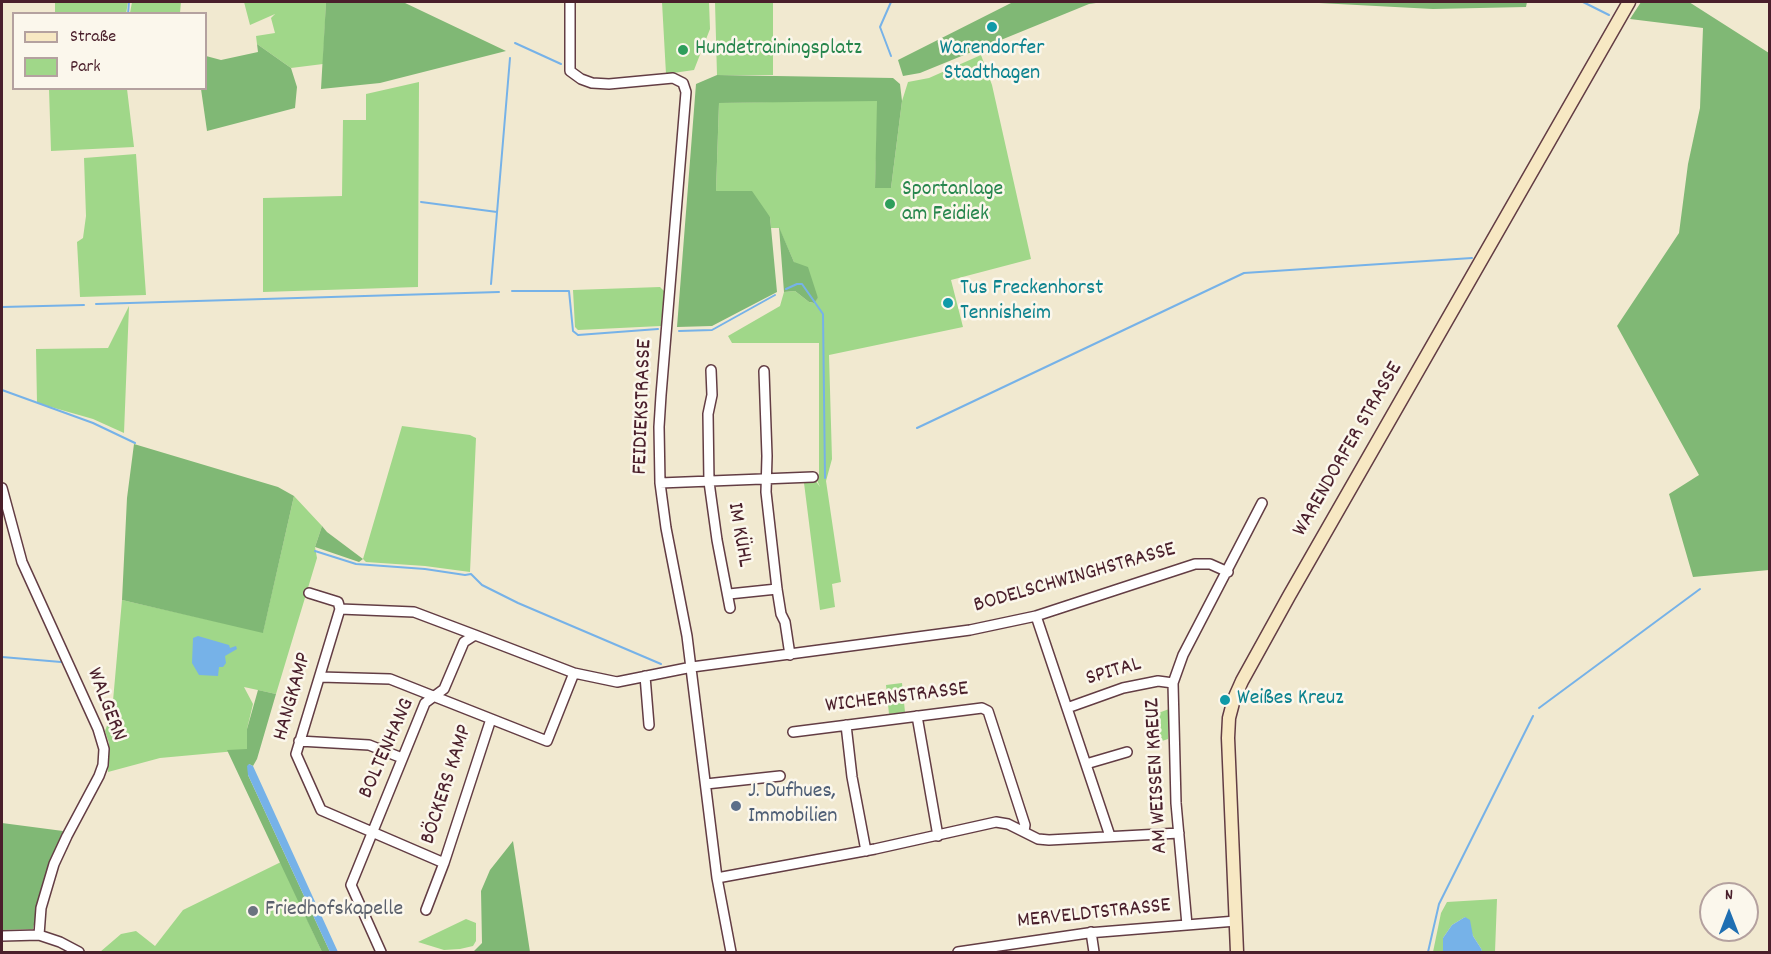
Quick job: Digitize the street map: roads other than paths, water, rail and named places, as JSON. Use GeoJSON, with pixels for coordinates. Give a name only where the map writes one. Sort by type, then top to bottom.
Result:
{"type":"FeatureCollection","features":[{"type":"Feature","properties":{"kind":"main road","name":"WARENDORFER STRASSE"},"geometry":{"type":"LineString","coordinates":[[1237,952],[1228,746],[1229,718],[1234,699],[1284,605],[1629,2]]}},
{"type":"Feature","properties":{"kind":"street","name":"FEIDIEKSTRASSE"},"geometry":{"type":"LineString","coordinates":[[570,2],[570,71],[592,83],[609,84],[673,78],[684,84],[686,92],[661,394],[660,483],[692,668],[717,878],[731,952]]}},
{"type":"Feature","properties":{"kind":"street","name":"IM KÜHL"},"geometry":{"type":"LineString","coordinates":[[711,370],[712,394],[708,414],[709,482],[730,608]]}},
{"type":"Feature","properties":{"kind":"street","name":"IM KÜHL"},"geometry":{"type":"LineString","coordinates":[[764,371],[766,480],[777,589],[790,655]]}},
{"type":"Feature","properties":{"kind":"street","name":"IM KÜHL"},"geometry":{"type":"LineString","coordinates":[[660,483],[813,477]]}},
{"type":"Feature","properties":{"kind":"street","name":"WALGERN"},"geometry":{"type":"LineString","coordinates":[[2,488],[22,562],[98,729],[104,748],[103,765],[99,776],[54,864],[41,908],[39,935]]}},
{"type":"Feature","properties":{"kind":"street","name":"AM WEISSEN KREUZ"},"geometry":{"type":"LineString","coordinates":[[1187,925],[1173,738],[1173,683],[1183,655],[1262,503]]}},
{"type":"Feature","properties":{"kind":"street","name":"BODELSCHWINGHSTRASSE"},"geometry":{"type":"LineString","coordinates":[[692,668],[970,630],[1036,616],[1195,564],[1210,564],[1228,572]]}},
{"type":"Feature","properties":{"kind":"street","name":"IM KÜHL"},"geometry":{"type":"LineString","coordinates":[[729,594],[777,589]]}},
{"type":"Feature","properties":{"kind":"street"},"geometry":{"type":"LineString","coordinates":[[309,592],[338,602],[340,609],[414,612],[574,673],[617,682],[692,668]]}},
{"type":"Feature","properties":{"kind":"street","name":"HANGKAMP"},"geometry":{"type":"LineString","coordinates":[[340,609],[296,754],[321,810],[372,833]]}},
{"type":"Feature","properties":{"kind":"street"},"geometry":{"type":"LineString","coordinates":[[1036,616],[1110,836]]}},
{"type":"Feature","properties":{"kind":"street","name":"BOLTENHANG"},"geometry":{"type":"LineString","coordinates":[[381,952],[351,885],[425,703],[444,689],[464,642],[475,635]]}},
{"type":"Feature","properties":{"kind":"street"},"geometry":{"type":"LineString","coordinates":[[320,677],[390,679],[547,741],[574,673]]}},
{"type":"Feature","properties":{"kind":"street"},"geometry":{"type":"LineString","coordinates":[[645,676],[649,725]]}},
{"type":"Feature","properties":{"kind":"street","name":"SPITAL"},"geometry":{"type":"LineString","coordinates":[[1067,708],[1123,688],[1158,681],[1173,683]]}},
{"type":"Feature","properties":{"kind":"street","name":"WICHERNSTRASSE"},"geometry":{"type":"LineString","coordinates":[[793,732],[982,708],[988,711],[1024,831]]}},
{"type":"Feature","properties":{"kind":"street"},"geometry":{"type":"LineString","coordinates":[[917,716],[938,836]]}},
{"type":"Feature","properties":{"kind":"street","name":"BÖCKERS KAMP"},"geometry":{"type":"LineString","coordinates":[[426,910],[444,863],[490,719]]}},
{"type":"Feature","properties":{"kind":"street"},"geometry":{"type":"LineString","coordinates":[[846,725],[852,777],[866,851]]}},
{"type":"Feature","properties":{"kind":"street"},"geometry":{"type":"LineString","coordinates":[[299,741],[369,745],[402,759]]}},
{"type":"Feature","properties":{"kind":"street"},"geometry":{"type":"LineString","coordinates":[[1086,764],[1127,752]]}},
{"type":"Feature","properties":{"kind":"street"},"geometry":{"type":"LineString","coordinates":[[706,784],[780,776]]}},
{"type":"Feature","properties":{"kind":"street"},"geometry":{"type":"LineString","coordinates":[[717,878],[866,851],[996,822],[1008,824],[1038,839],[1049,840],[1179,833]]}},
{"type":"Feature","properties":{"kind":"street","name":"BÖCKERS KAMP"},"geometry":{"type":"LineString","coordinates":[[372,833],[444,863]]}},
{"type":"Feature","properties":{"kind":"street","name":"MERVELDTSTRASSE"},"geometry":{"type":"LineString","coordinates":[[958,952],[979,951],[1091,932],[1236,921]]}},
{"type":"Feature","properties":{"kind":"street"},"geometry":{"type":"LineString","coordinates":[[1091,932],[1094,952]]}},
{"type":"Feature","properties":{"kind":"street"},"geometry":{"type":"LineString","coordinates":[[2,936],[39,935],[79,952]]}},
{"type":"Feature","properties":{"kind":"water"},"geometry":{"type":"Polygon","coordinates":[[[198,636],[229,645],[230,648],[236,646],[237,649],[225,656],[226,663],[223,667],[219,667],[218,676],[199,675],[192,663],[193,638],[198,636]]]}},
{"type":"Feature","properties":{"kind":"water"},"geometry":{"type":"Polygon","coordinates":[[[249,764],[253,766],[338,952],[330,952],[248,775],[247,766],[249,764]]]}},
{"type":"Feature","properties":{"kind":"water"},"geometry":{"type":"Polygon","coordinates":[[[1465,917],[1470,920],[1473,936],[1481,952],[1443,952],[1443,938],[1452,925],[1465,917]]]}},
{"type":"Feature","properties":{"kind":"waterway"},"geometry":{"type":"LineString","coordinates":[[128,12],[129,2]]}},
{"type":"Feature","properties":{"kind":"waterway"},"geometry":{"type":"LineString","coordinates":[[891,2],[880,27],[891,56]]}},
{"type":"Feature","properties":{"kind":"waterway"},"geometry":{"type":"LineString","coordinates":[[1583,2],[1609,15]]}},
{"type":"Feature","properties":{"kind":"waterway"},"geometry":{"type":"LineString","coordinates":[[515,43],[561,64]]}},
{"type":"Feature","properties":{"kind":"waterway"},"geometry":{"type":"LineString","coordinates":[[491,284],[510,58]]}},
{"type":"Feature","properties":{"kind":"waterway"},"geometry":{"type":"LineString","coordinates":[[421,202],[497,212]]}},
{"type":"Feature","properties":{"kind":"waterway"},"geometry":{"type":"LineString","coordinates":[[917,428],[1244,273],[1472,258]]}},
{"type":"Feature","properties":{"kind":"waterway"},"geometry":{"type":"LineString","coordinates":[[786,289],[802,284],[823,314],[825,478]]}},
{"type":"Feature","properties":{"kind":"waterway"},"geometry":{"type":"LineString","coordinates":[[512,291],[569,291],[573,331],[578,335],[658,329]]}},
{"type":"Feature","properties":{"kind":"waterway"},"geometry":{"type":"LineString","coordinates":[[96,304],[499,292]]}},
{"type":"Feature","properties":{"kind":"waterway"},"geometry":{"type":"LineString","coordinates":[[679,331],[712,330],[775,295]]}},
{"type":"Feature","properties":{"kind":"waterway"},"geometry":{"type":"LineString","coordinates":[[2,307],[84,305]]}},
{"type":"Feature","properties":{"kind":"waterway"},"geometry":{"type":"LineString","coordinates":[[2,390],[93,423],[135,443]]}},
{"type":"Feature","properties":{"kind":"waterway"},"geometry":{"type":"LineString","coordinates":[[315,551],[356,564],[471,574],[482,585],[518,603],[661,664]]}},
{"type":"Feature","properties":{"kind":"waterway"},"geometry":{"type":"LineString","coordinates":[[1539,708],[1700,589]]}},
{"type":"Feature","properties":{"kind":"waterway"},"geometry":{"type":"LineString","coordinates":[[2,657],[61,662]]}},
{"type":"Feature","properties":{"kind":"waterway"},"geometry":{"type":"LineString","coordinates":[[1428,952],[1439,904],[1533,716]]}},
{"type":"Feature","properties":{"kind":"place","name":"Warendorfer Stadthagen"},"geometry":{"type":"Point","coordinates":[992,27]}},
{"type":"Feature","properties":{"kind":"place","name":"Hundetrainingsplatz"},"geometry":{"type":"Point","coordinates":[683,50]}},
{"type":"Feature","properties":{"kind":"place","name":"Sportanlage am Feidiek"},"geometry":{"type":"Point","coordinates":[890,204]}},
{"type":"Feature","properties":{"kind":"place","name":"Tus Freckenhorst Tennisheim"},"geometry":{"type":"Point","coordinates":[948,303]}},
{"type":"Feature","properties":{"kind":"place","name":"Weißes Kreuz"},"geometry":{"type":"Point","coordinates":[1225,700]}},
{"type":"Feature","properties":{"kind":"place","name":"J. Dufhues, Immobilien"},"geometry":{"type":"Point","coordinates":[736,806]}},
{"type":"Feature","properties":{"kind":"place","name":"Friedhofskapelle"},"geometry":{"type":"Point","coordinates":[253,911]}}]}
